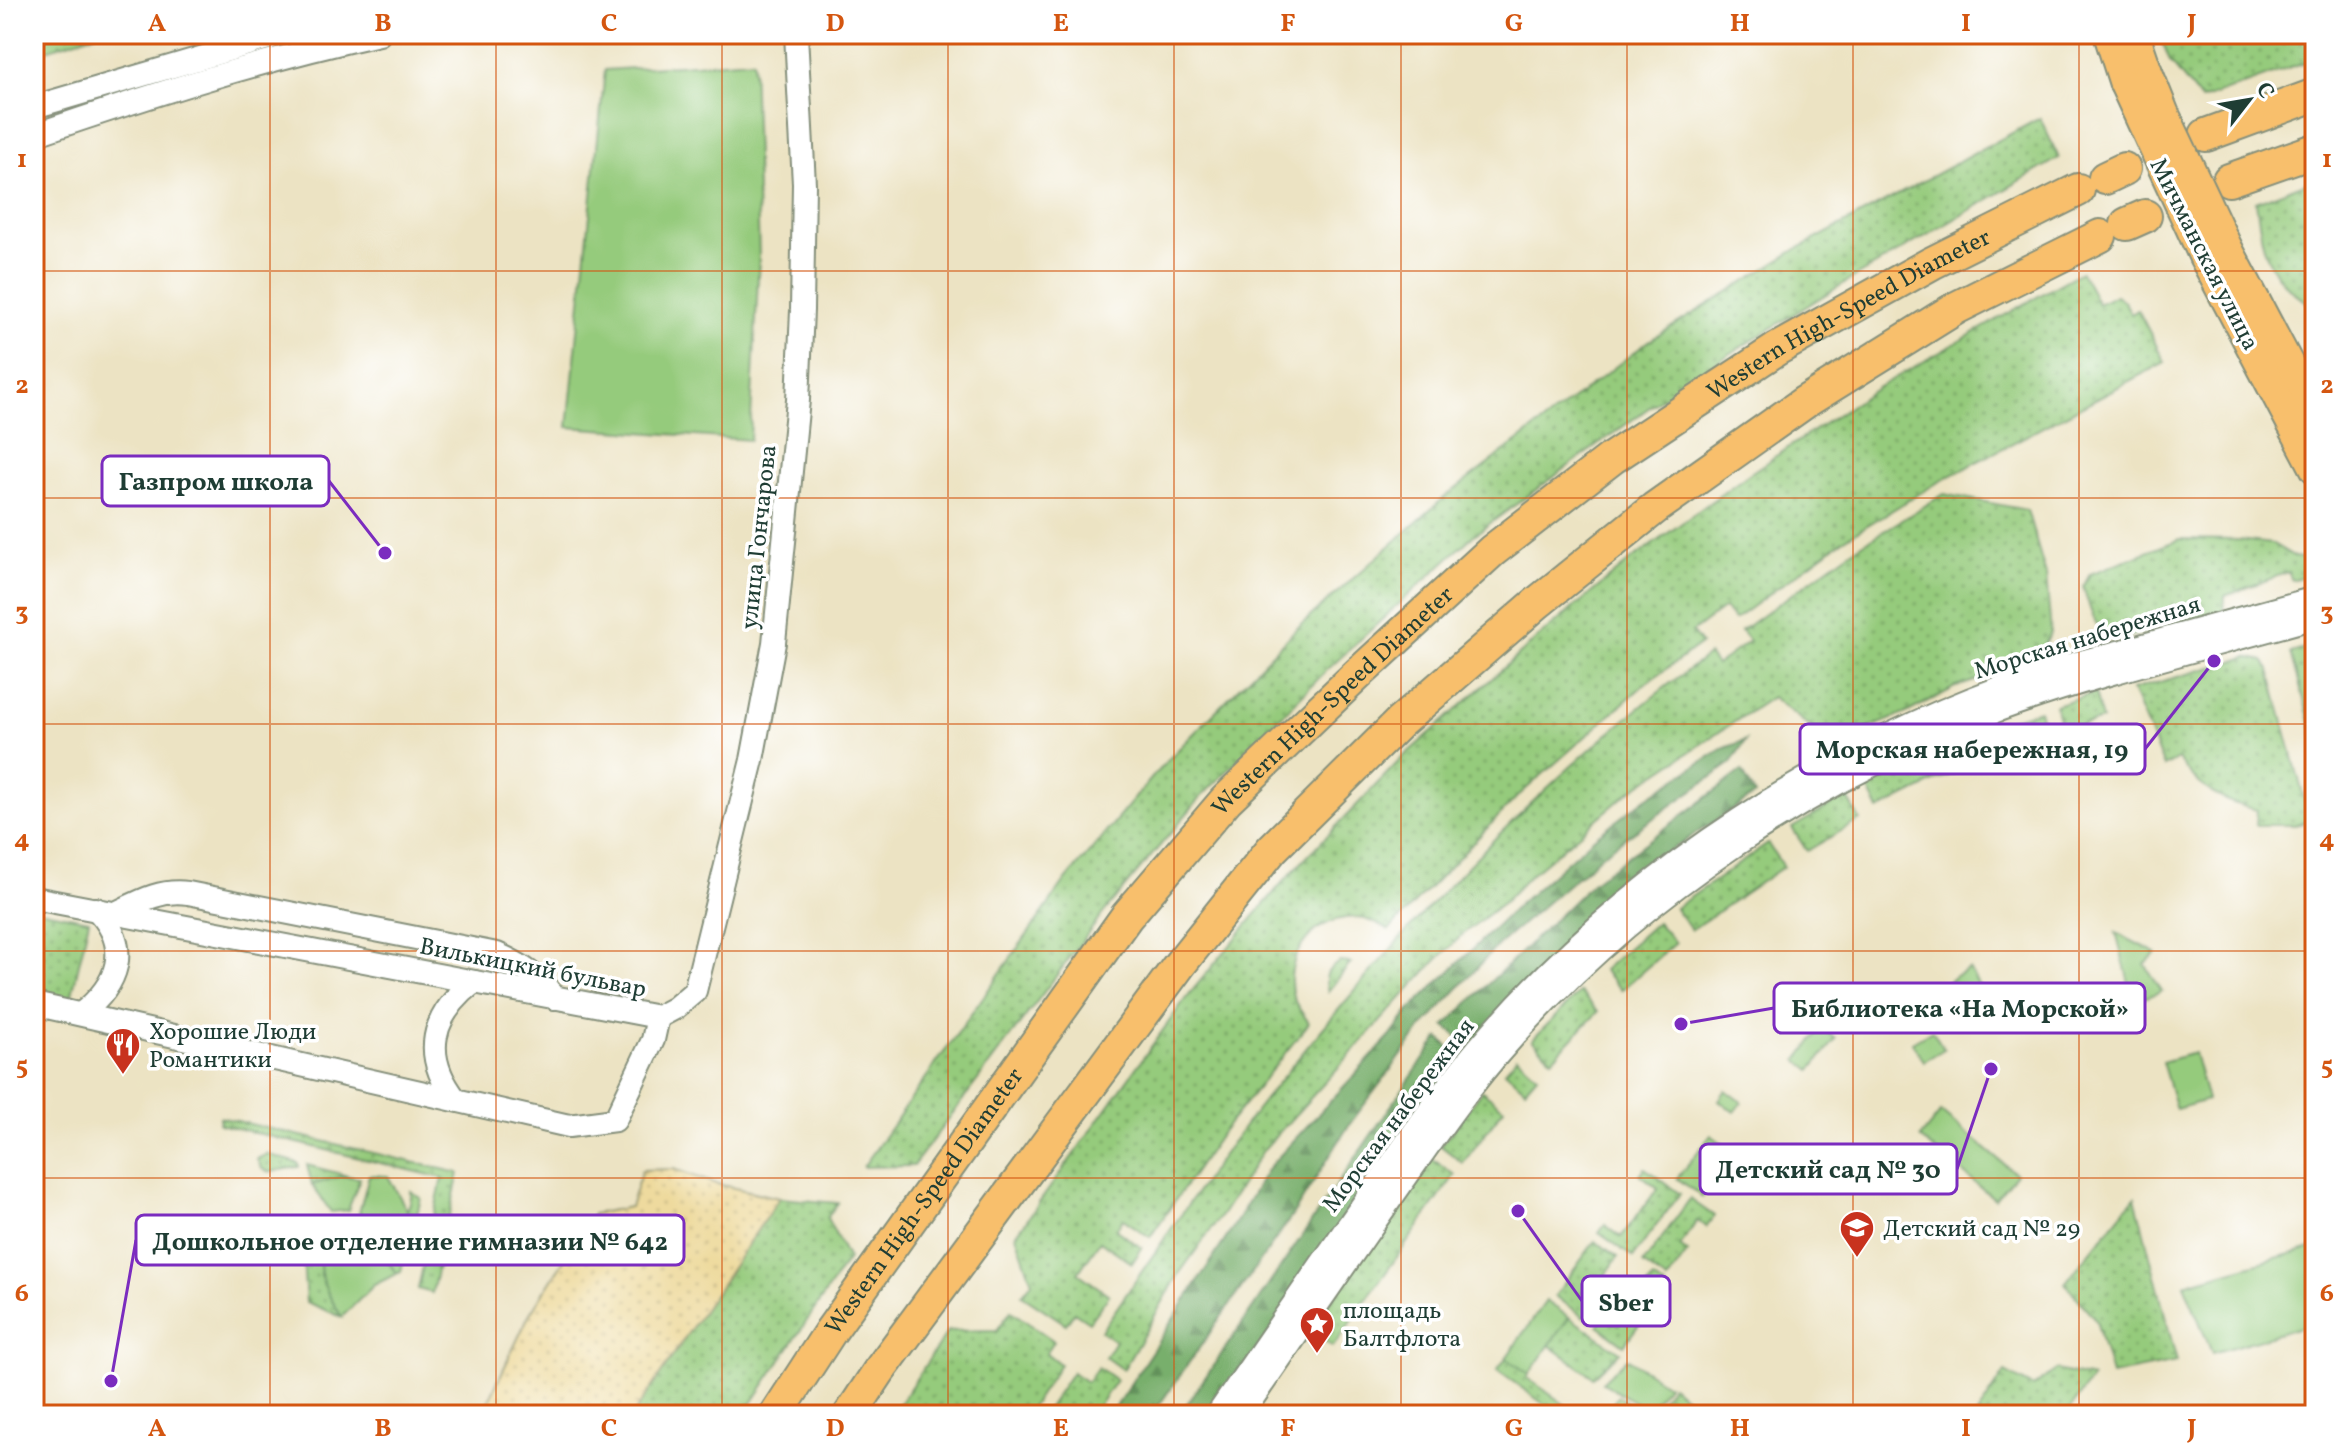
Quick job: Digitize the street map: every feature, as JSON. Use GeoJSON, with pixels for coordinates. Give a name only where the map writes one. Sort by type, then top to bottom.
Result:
{"type":"FeatureCollection","features":[{"type":"Feature","properties":{"kind":"highway"},"geometry":{"type":"LineString","coordinates":[[2206,135],[2315,95]]}},
{"type":"Feature","properties":{"kind":"highway"},"geometry":{"type":"LineString","coordinates":[[2229,180],[2315,150]]}},
{"type":"Feature","properties":{"kind":"highway","name":"Western High-Speed Diameter"},"geometry":{"type":"LineString","coordinates":[[776,1415],[830,1332],[1127,916],[1226,800],[1357,675],[1492,551],[1612,458],[1777,349],[1932,263],[2102,179]]}},
{"type":"Feature","properties":{"kind":"highway","name":"Western High-Speed Diameter"},"geometry":{"type":"LineString","coordinates":[[850,1415],[879,1371],[1189,953],[1272,849],[1399,723],[1537,603],[1655,508],[1805,402],[1956,308],[2124,225]]}},
{"type":"Feature","properties":{"kind":"main road","name":"Мичманская улица"},"geometry":{"type":"LineString","coordinates":[[2108,34],[2136,78],[2164,112],[2217,254],[2315,469]]}},
{"type":"Feature","properties":{"kind":"main road","name":"Мичманская улица"},"geometry":{"type":"LineString","coordinates":[[2135,34],[2136,78]]}},
{"type":"Feature","properties":{"kind":"main road","name":"Мичманская улица"},"geometry":{"type":"LineString","coordinates":[[2217,254],[2315,413]]}},
{"type":"Feature","properties":{"kind":"street"},"geometry":{"type":"LineString","coordinates":[[34,107],[213,43],[282,34]]}},
{"type":"Feature","properties":{"kind":"street"},"geometry":{"type":"LineString","coordinates":[[34,135],[177,86],[306,50],[379,34]]}},
{"type":"Feature","properties":{"kind":"street","name":"улица Гончарова"},"geometry":{"type":"LineString","coordinates":[[658,1017],[675,1008],[695,991],[752,760],[774,643],[798,400],[802,310],[804,184],[796,34]]}},
{"type":"Feature","properties":{"kind":"street"},"geometry":{"type":"LineString","coordinates":[[238,69],[249,38]]}},
{"type":"Feature","properties":{"kind":"street"},"geometry":{"type":"LineString","coordinates":[[213,43],[238,69]]}},
{"type":"Feature","properties":{"kind":"street","name":"Морская набережная"},"geometry":{"type":"LineString","coordinates":[[1217,1415],[1412,1133],[1467,1061],[1568,954],[1674,866],[1741,819],[1813,776],[1909,726],[1951,708],[2037,675],[2315,598]]}},
{"type":"Feature","properties":{"kind":"street","name":"Морская набережная"},"geometry":{"type":"LineString","coordinates":[[1241,1415],[1482,1073],[1561,988],[1656,904],[1732,849],[1790,813],[1879,763],[1958,726],[2043,694],[2315,617]]}},
{"type":"Feature","properties":{"kind":"street"},"geometry":{"type":"LineString","coordinates":[[81,1014],[106,992],[117,964],[106,911],[175,891],[497,954],[521,964],[540,978],[555,998]]}},
{"type":"Feature","properties":{"kind":"street","name":"Вилькицкий бульвар"},"geometry":{"type":"LineString","coordinates":[[34,898],[658,1017],[653,1040],[615,1120],[569,1126],[34,1004]]}},
{"type":"Feature","properties":{"kind":"street"},"geometry":{"type":"LineString","coordinates":[[456,1100],[438,1072],[436,1030],[459,994],[474,982]]}},
{"type":"Feature","properties":{"kind":"green space"},"geometry":{"type":"Polygon","coordinates":[[[58,34],[96,34],[34,54],[34,42],[58,34]]]}},
{"type":"Feature","properties":{"kind":"green space"},"geometry":{"type":"Polygon","coordinates":[[[2160,34],[2315,34],[2315,59],[2201,100],[2170,62],[2160,34]]]}},
{"type":"Feature","properties":{"kind":"green space"},"geometry":{"type":"Polygon","coordinates":[[[753,60],[759,257],[750,440],[568,427],[605,70],[753,60]]]}},
{"type":"Feature","properties":{"kind":"green space"},"geometry":{"type":"Polygon","coordinates":[[[2040,118],[2059,158],[1828,293],[1680,385],[1474,535],[1327,670],[1199,799],[1105,911],[913,1166],[863,1167],[1066,880],[1161,767],[1295,630],[1445,497],[1649,341],[1797,249],[2040,118]]]}},
{"type":"Feature","properties":{"kind":"green space"},"geometry":{"type":"Polygon","coordinates":[[[2315,179],[2315,309],[2289,288],[2270,263],[2256,202],[2315,179]]]}},
{"type":"Feature","properties":{"kind":"green space"},"geometry":{"type":"Polygon","coordinates":[[[2081,272],[2098,304],[2116,295],[2125,302],[2131,314],[2138,310],[2165,362],[1937,483],[1843,540],[1734,620],[1724,608],[1692,632],[1701,644],[1645,684],[1517,797],[1389,930],[1360,918],[1345,918],[1317,929],[1298,952],[1291,980],[1294,999],[1309,1023],[1220,1135],[1150,1237],[1123,1219],[1116,1230],[1142,1248],[1132,1263],[1100,1241],[1078,1273],[1109,1295],[1089,1322],[1074,1312],[1066,1324],[1022,1295],[1032,1282],[1016,1235],[1186,998],[1282,883],[1404,756],[1626,564],[1746,476],[1877,388],[2081,272]]]}},
{"type":"Feature","properties":{"kind":"green space"},"geometry":{"type":"Polygon","coordinates":[[[1944,494],[2027,510],[2046,575],[2051,633],[2040,653],[1831,743],[1772,697],[1629,792],[1464,933],[1429,968],[1264,1149],[1179,1274],[1123,1370],[1105,1357],[1115,1341],[1101,1331],[1243,1128],[1387,953],[1472,861],[1563,774],[1658,693],[1708,655],[1716,665],[1749,641],[1741,631],[1851,551],[1944,494]]]}},
{"type":"Feature","properties":{"kind":"green space"},"geometry":{"type":"Polygon","coordinates":[[[2180,539],[2273,544],[2295,557],[2315,560],[2315,572],[2292,580],[2288,572],[2225,596],[2224,612],[2120,639],[2098,626],[2083,587],[2090,574],[2180,539]]]}},
{"type":"Feature","properties":{"kind":"green space"},"geometry":{"type":"Polygon","coordinates":[[[2315,646],[2315,740],[2291,653],[2315,646]]]}},
{"type":"Feature","properties":{"kind":"green space"},"geometry":{"type":"Polygon","coordinates":[[[2247,657],[2264,661],[2270,670],[2310,821],[2295,825],[2256,825],[2257,810],[2212,793],[2178,759],[2164,767],[2132,690],[2247,657]]]}},
{"type":"Feature","properties":{"kind":"green space"},"geometry":{"type":"Polygon","coordinates":[[[2095,693],[2102,720],[2062,731],[2055,705],[2095,693]]]}},
{"type":"Feature","properties":{"kind":"green space"},"geometry":{"type":"Polygon","coordinates":[[[2039,710],[2047,736],[2019,745],[2011,719],[2039,710]]]}},
{"type":"Feature","properties":{"kind":"green space"},"geometry":{"type":"Polygon","coordinates":[[[1998,724],[2009,749],[1879,810],[1867,786],[1924,756],[1998,724]]]}},
{"type":"Feature","properties":{"kind":"green space"},"geometry":{"type":"Polygon","coordinates":[[[1746,740],[1730,764],[1604,853],[1498,945],[1423,1027],[1349,1125],[1294,1213],[1152,1415],[1110,1415],[1231,1231],[1268,1168],[1390,1037],[1411,1009],[1519,904],[1596,836],[1645,799],[1720,750],[1746,740]]]}},
{"type":"Feature","properties":{"kind":"green space"},"geometry":{"type":"Polygon","coordinates":[[[1742,771],[1755,795],[1674,848],[1599,916],[1470,1047],[1445,1026],[1593,882],[1742,771]]]}},
{"type":"Feature","properties":{"kind":"green space"},"geometry":{"type":"Polygon","coordinates":[[[1847,796],[1860,820],[1807,851],[1792,828],[1847,796]]]}},
{"type":"Feature","properties":{"kind":"green space"},"geometry":{"type":"Polygon","coordinates":[[[1768,844],[1783,867],[1691,930],[1675,908],[1768,844]]]}},
{"type":"Feature","properties":{"kind":"green space"},"geometry":{"type":"Polygon","coordinates":[[[34,909],[89,920],[71,999],[34,989],[34,909]]]}},
{"type":"Feature","properties":{"kind":"green space"},"geometry":{"type":"Polygon","coordinates":[[[1657,922],[1675,943],[1621,990],[1603,970],[1657,922]]]}},
{"type":"Feature","properties":{"kind":"green space"},"geometry":{"type":"Polygon","coordinates":[[[2116,933],[2156,953],[2145,964],[2162,991],[2134,1002],[2116,933]]]}},
{"type":"Feature","properties":{"kind":"green space"},"geometry":{"type":"Polygon","coordinates":[[[1340,962],[1351,963],[1328,991],[1327,974],[1340,962]]]}},
{"type":"Feature","properties":{"kind":"green space"},"geometry":{"type":"Polygon","coordinates":[[[1969,969],[1992,1008],[1958,1025],[1937,992],[1955,976],[1969,969]]]}},
{"type":"Feature","properties":{"kind":"green space"},"geometry":{"type":"Polygon","coordinates":[[[1580,992],[1598,1012],[1552,1059],[1532,1040],[1580,992]]]}},
{"type":"Feature","properties":{"kind":"green space"},"geometry":{"type":"Polygon","coordinates":[[[1822,1028],[1836,1039],[1811,1070],[1798,1060],[1822,1028]]]}},
{"type":"Feature","properties":{"kind":"green space"},"geometry":{"type":"Polygon","coordinates":[[[1932,1030],[1944,1049],[1924,1061],[1912,1042],[1932,1030]]]}},
{"type":"Feature","properties":{"kind":"green space"},"geometry":{"type":"Polygon","coordinates":[[[1439,1038],[1461,1059],[1212,1415],[1179,1415],[1373,1132],[1439,1038]]]}},
{"type":"Feature","properties":{"kind":"green space"},"geometry":{"type":"Polygon","coordinates":[[[2194,1053],[2207,1100],[2176,1109],[2162,1062],[2194,1053]]]}},
{"type":"Feature","properties":{"kind":"green space"},"geometry":{"type":"Polygon","coordinates":[[[1517,1057],[1537,1075],[1525,1089],[1505,1071],[1517,1057]]]}},
{"type":"Feature","properties":{"kind":"green space"},"geometry":{"type":"Polygon","coordinates":[[[1726,1090],[1742,1102],[1734,1112],[1719,1100],[1726,1090]]]}},
{"type":"Feature","properties":{"kind":"green space"},"geometry":{"type":"Polygon","coordinates":[[[1482,1091],[1504,1108],[1463,1163],[1441,1146],[1482,1091]]]}},
{"type":"Feature","properties":{"kind":"green space"},"geometry":{"type":"Polygon","coordinates":[[[1941,1112],[2016,1174],[1995,1199],[1920,1138],[1941,1112]]]}},
{"type":"Feature","properties":{"kind":"green space"},"geometry":{"type":"Polygon","coordinates":[[[220,1117],[459,1173],[432,1293],[418,1289],[442,1178],[219,1124],[220,1117]]]}},
{"type":"Feature","properties":{"kind":"green space"},"geometry":{"type":"Polygon","coordinates":[[[1711,1135],[1736,1153],[1702,1197],[1677,1178],[1711,1135]]]}},
{"type":"Feature","properties":{"kind":"green space"},"geometry":{"type":"Polygon","coordinates":[[[267,1154],[298,1163],[299,1167],[269,1172],[262,1169],[257,1159],[267,1154]]]}},
{"type":"Feature","properties":{"kind":"green space"},"geometry":{"type":"Polygon","coordinates":[[[1431,1158],[1455,1175],[1333,1347],[1309,1331],[1431,1158]]]}},
{"type":"Feature","properties":{"kind":"green space"},"geometry":{"type":"Polygon","coordinates":[[[307,1165],[352,1177],[342,1176],[312,1185],[307,1165]]]}},
{"type":"Feature","properties":{"kind":"green space"},"geometry":{"type":"Polygon","coordinates":[[[1645,1168],[1680,1194],[1633,1257],[1599,1233],[1605,1225],[1621,1237],[1658,1188],[1640,1174],[1645,1168]]]}},
{"type":"Feature","properties":{"kind":"green space"},"geometry":{"type":"Polygon","coordinates":[[[369,1175],[388,1176],[408,1212],[388,1226],[359,1213],[369,1175]]]}},
{"type":"Feature","properties":{"kind":"green space"},"geometry":{"type":"Polygon","coordinates":[[[342,1176],[360,1178],[348,1210],[331,1212],[312,1185],[342,1176]]]}},
{"type":"Feature","properties":{"kind":"green space"},"geometry":{"type":"Polygon","coordinates":[[[411,1191],[421,1198],[408,1252],[388,1226],[408,1208],[411,1191]]]}},
{"type":"Feature","properties":{"kind":"green space"},"geometry":{"type":"Polygon","coordinates":[[[2135,1197],[2177,1362],[2111,1375],[2096,1320],[2065,1283],[2135,1197]]]}},
{"type":"Feature","properties":{"kind":"green space"},"geometry":{"type":"Polygon","coordinates":[[[779,1198],[838,1203],[827,1218],[848,1259],[744,1415],[633,1415],[779,1198]]]}},
{"type":"Feature","properties":{"kind":"green space"},"geometry":{"type":"Polygon","coordinates":[[[1690,1199],[1714,1216],[1706,1227],[1697,1221],[1680,1246],[1688,1252],[1667,1281],[1643,1264],[1690,1199]]]}},
{"type":"Feature","properties":{"kind":"green space"},"geometry":{"type":"Polygon","coordinates":[[[327,1220],[321,1250],[321,1271],[327,1291],[342,1317],[306,1302],[303,1260],[317,1222],[327,1220]]]}},
{"type":"Feature","properties":{"kind":"green space"},"geometry":{"type":"Polygon","coordinates":[[[327,1220],[350,1227],[368,1238],[396,1274],[374,1285],[342,1317],[327,1291],[321,1271],[321,1250],[327,1220]]]}},
{"type":"Feature","properties":{"kind":"green space"},"geometry":{"type":"Polygon","coordinates":[[[357,1222],[384,1233],[404,1257],[401,1272],[396,1274],[388,1260],[391,1249],[381,1240],[374,1241],[350,1227],[357,1222]]]}},
{"type":"Feature","properties":{"kind":"green space"},"geometry":{"type":"Polygon","coordinates":[[[1595,1241],[1618,1257],[1587,1302],[1598,1310],[1590,1321],[1555,1296],[1595,1241]]]}},
{"type":"Feature","properties":{"kind":"green space"},"geometry":{"type":"Polygon","coordinates":[[[2315,1247],[2315,1323],[2212,1353],[2184,1284],[2315,1247]]]}},
{"type":"Feature","properties":{"kind":"green space"},"geometry":{"type":"Polygon","coordinates":[[[1653,1279],[1666,1288],[1659,1298],[1651,1299],[1645,1316],[1624,1345],[1598,1326],[1605,1316],[1619,1325],[1653,1279]]]}},
{"type":"Feature","properties":{"kind":"green space"},"geometry":{"type":"Polygon","coordinates":[[[1546,1301],[1569,1317],[1529,1374],[1506,1358],[1546,1301]]]}},
{"type":"Feature","properties":{"kind":"green space"},"geometry":{"type":"Polygon","coordinates":[[[1011,1311],[1054,1341],[1046,1353],[1060,1364],[1026,1415],[892,1415],[948,1331],[997,1330],[1011,1311]]]}},
{"type":"Feature","properties":{"kind":"green space"},"geometry":{"type":"Polygon","coordinates":[[[1569,1317],[1620,1352],[1593,1377],[1549,1345],[1569,1317]]]}},
{"type":"Feature","properties":{"kind":"green space"},"geometry":{"type":"Polygon","coordinates":[[[1506,1358],[1529,1374],[1527,1378],[1571,1409],[1566,1415],[1559,1415],[1497,1370],[1506,1358]]]}},
{"type":"Feature","properties":{"kind":"green space"},"geometry":{"type":"Polygon","coordinates":[[[1627,1358],[1667,1385],[1648,1410],[1602,1382],[1627,1358]]]}},
{"type":"Feature","properties":{"kind":"green space"},"geometry":{"type":"Polygon","coordinates":[[[1098,1367],[1116,1380],[1092,1415],[1043,1415],[1072,1372],[1087,1382],[1098,1367]]]}},
{"type":"Feature","properties":{"kind":"green space"},"geometry":{"type":"Polygon","coordinates":[[[2056,1370],[2092,1378],[2066,1415],[1977,1415],[2005,1372],[2033,1387],[2056,1370]]]}},
{"type":"Feature","properties":{"kind":"green space"},"geometry":{"type":"Polygon","coordinates":[[[1671,1386],[1712,1415],[1677,1415],[1659,1403],[1671,1386]]]}},
{"type":"Feature","properties":{"kind":"green space"},"geometry":{"type":"Polygon","coordinates":[[[1618,1396],[1644,1414],[1604,1415],[1618,1396]]]}},
{"type":"Feature","properties":{"kind":"sand"},"geometry":{"type":"Polygon","coordinates":[[[674,1169],[713,1183],[779,1198],[633,1415],[482,1415],[529,1315],[593,1214],[630,1207],[642,1170],[674,1169]]]}},
{"type":"Feature","properties":{"kind":"place","name":"Газпром школа"},"geometry":{"type":"Point","coordinates":[385,553]}},
{"type":"Feature","properties":{"kind":"place","name":"Морская набережная, 19"},"geometry":{"type":"Point","coordinates":[2214,661]}},
{"type":"Feature","properties":{"kind":"place","name":"Библиотека «На Морской»"},"geometry":{"type":"Point","coordinates":[1681,1024]}},
{"type":"Feature","properties":{"kind":"place","name":"Детский сад № 30"},"geometry":{"type":"Point","coordinates":[1991,1069]}},
{"type":"Feature","properties":{"kind":"place","name":"Хорошие Люди Романтики"},"geometry":{"type":"Point","coordinates":[123,1076]}},
{"type":"Feature","properties":{"kind":"place","name":"Sber"},"geometry":{"type":"Point","coordinates":[1518,1211]}},
{"type":"Feature","properties":{"kind":"place","name":"Детский сад № 29"},"geometry":{"type":"Point","coordinates":[1857,1259]}},
{"type":"Feature","properties":{"kind":"place","name":"площадь Балтфлота"},"geometry":{"type":"Point","coordinates":[1317,1355]}},
{"type":"Feature","properties":{"kind":"place","name":"Дошкольное отделение гимназии № 642"},"geometry":{"type":"Point","coordinates":[111,1381]}}]}
